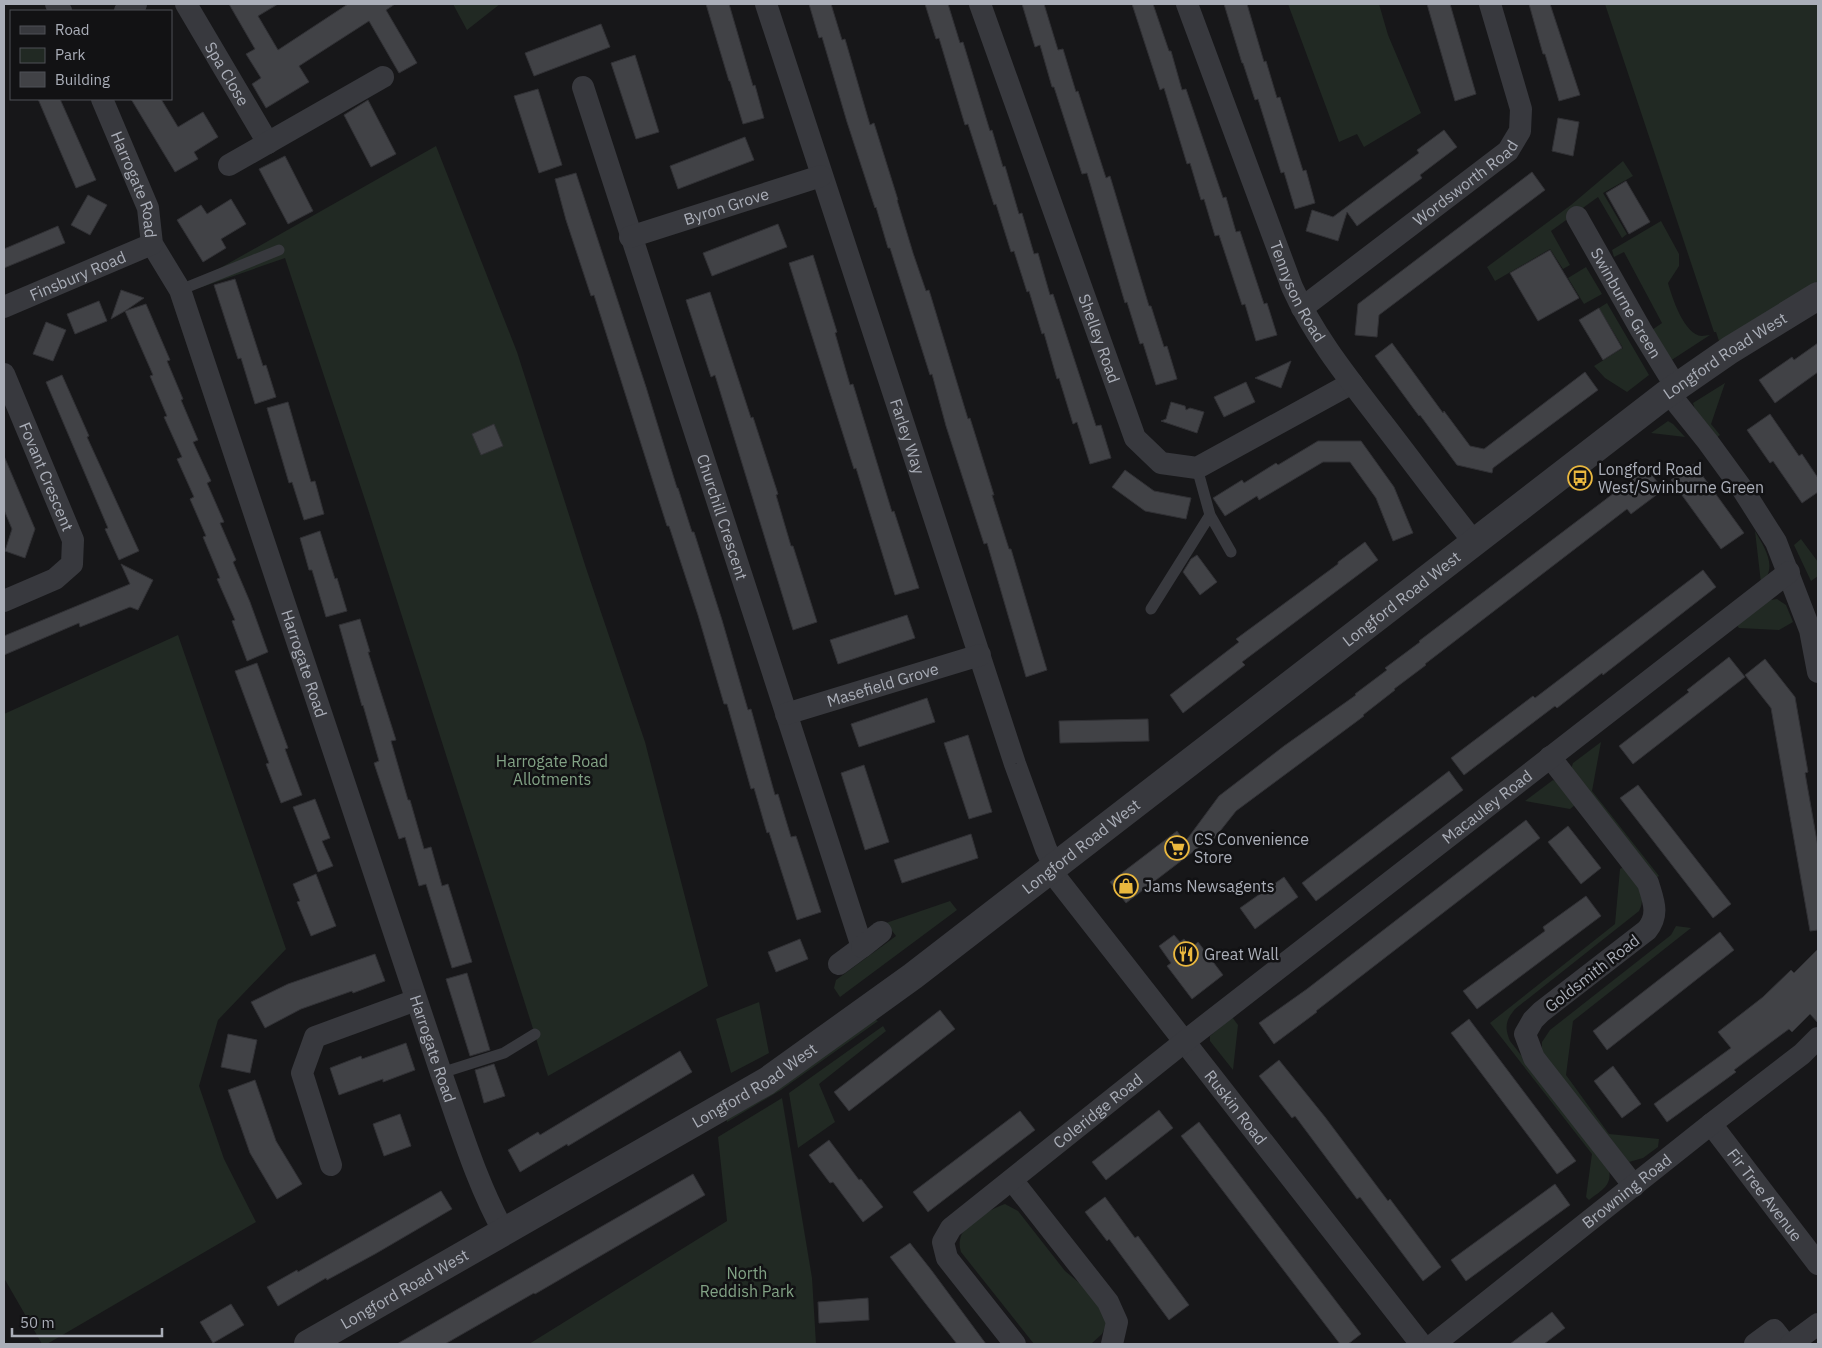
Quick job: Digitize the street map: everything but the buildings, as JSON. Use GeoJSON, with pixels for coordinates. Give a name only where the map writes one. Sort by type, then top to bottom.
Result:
{"type":"FeatureCollection","features":[{"type":"Feature","properties":{"kind":"street","name":"Spa Close"},"geometry":{"type":"LineString","coordinates":[[186,4],[268,144]]}},
{"type":"Feature","properties":{"kind":"street","name":"Farley Way"},"geometry":{"type":"LineString","coordinates":[[766,4],[1015,764],[1053,869]]}},
{"type":"Feature","properties":{"kind":"street","name":"Shelley Road"},"geometry":{"type":"LineString","coordinates":[[980,4],[1135,438],[1161,463],[1198,468]]}},
{"type":"Feature","properties":{"kind":"street","name":"Tennyson Road"},"geometry":{"type":"LineString","coordinates":[[1187,4],[1292,287],[1302,308],[1315,331],[1352,383],[1474,542]]}},
{"type":"Feature","properties":{"kind":"street","name":"Wordsworth Road"},"geometry":{"type":"LineString","coordinates":[[1302,308],[1508,151],[1520,131],[1521,109],[1490,4]]}},
{"type":"Feature","properties":{"kind":"street"},"geometry":{"type":"LineString","coordinates":[[229,166],[383,77]]}},
{"type":"Feature","properties":{"kind":"street","name":"Churchill Crescent"},"geometry":{"type":"LineString","coordinates":[[583,87],[630,237],[862,947]]}},
{"type":"Feature","properties":{"kind":"street","name":"Harrogate Road"},"geometry":{"type":"LineString","coordinates":[[102,100],[148,208],[152,244],[180,290],[441,1073],[473,1164],[494,1214],[504,1232]]}},
{"type":"Feature","properties":{"kind":"street","name":"Byron Grove"},"geometry":{"type":"LineString","coordinates":[[630,237],[821,176]]}},
{"type":"Feature","properties":{"kind":"street","name":"Swinburne Green"},"geometry":{"type":"LineString","coordinates":[[1577,217],[1672,390]]}},
{"type":"Feature","properties":{"kind":"street","name":"Finsbury Road"},"geometry":{"type":"LineString","coordinates":[[4,306],[152,244]]}},
{"type":"Feature","properties":{"kind":"street","name":"Longford Road West"},"geometry":{"type":"LineString","coordinates":[[308,1344],[768,1080],[913,976],[1672,390],[1730,350],[1818,296]]}},
{"type":"Feature","properties":{"kind":"street","name":"Fovant Crescent"},"geometry":{"type":"LineString","coordinates":[[4,374],[73,540],[72,564],[55,580],[4,600]]}},
{"type":"Feature","properties":{"kind":"street"},"geometry":{"type":"LineString","coordinates":[[1198,468],[1352,383]]}},
{"type":"Feature","properties":{"kind":"street"},"geometry":{"type":"LineString","coordinates":[[1672,390],[1743,490],[1776,542],[1810,630],[1818,672]]}},
{"type":"Feature","properties":{"kind":"street","name":"Macauley Road"},"geometry":{"type":"LineString","coordinates":[[1184,1042],[1789,572]]}},
{"type":"Feature","properties":{"kind":"street","name":"Masefield Grove"},"geometry":{"type":"LineString","coordinates":[[786,714],[980,655]]}},
{"type":"Feature","properties":{"kind":"street","name":"Goldsmith Road"},"geometry":{"type":"LineString","coordinates":[[1550,757],[1648,883],[1656,907],[1647,930],[1541,1012],[1533,1020],[1525,1034],[1534,1058],[1634,1186]]}},
{"type":"Feature","properties":{"kind":"street","name":"Ruskin Road"},"geometry":{"type":"LineString","coordinates":[[1053,869],[1184,1042],[1421,1344]]}},
{"type":"Feature","properties":{"kind":"street"},"geometry":{"type":"LineString","coordinates":[[839,964],[882,932]]}},
{"type":"Feature","properties":{"kind":"street"},"geometry":{"type":"LineString","coordinates":[[331,1165],[302,1073],[315,1037],[416,1000]]}},
{"type":"Feature","properties":{"kind":"street","name":"Browning Road"},"geometry":{"type":"LineString","coordinates":[[1434,1344],[1802,1054],[1818,1038]]}},
{"type":"Feature","properties":{"kind":"street","name":"Coleridge Road"},"geometry":{"type":"LineString","coordinates":[[1015,1344],[948,1258],[943,1242],[951,1228],[1184,1042]]}},
{"type":"Feature","properties":{"kind":"street","name":"Fir Tree Avenue"},"geometry":{"type":"LineString","coordinates":[[1711,1124],[1818,1264]]}},
{"type":"Feature","properties":{"kind":"street"},"geometry":{"type":"LineString","coordinates":[[1012,1180],[1108,1302],[1117,1322],[1112,1344]]}},
{"type":"Feature","properties":{"kind":"street"},"geometry":{"type":"LineString","coordinates":[[1791,1344],[1818,1324]]}},
{"type":"Feature","properties":{"kind":"street"},"geometry":{"type":"LineString","coordinates":[[1755,1344],[1774,1330],[1785,1344]]}},
{"type":"Feature","properties":{"kind":"lane"},"geometry":{"type":"LineString","coordinates":[[180,290],[279,250]]}},
{"type":"Feature","properties":{"kind":"lane"},"geometry":{"type":"LineString","coordinates":[[1198,468],[1210,515],[1231,552]]}},
{"type":"Feature","properties":{"kind":"lane"},"geometry":{"type":"LineString","coordinates":[[1151,609],[1210,515]]}},
{"type":"Feature","properties":{"kind":"lane"},"geometry":{"type":"LineString","coordinates":[[441,1073],[504,1053],[535,1034]]}},
{"type":"Feature","properties":{"kind":"green space"},"geometry":{"type":"Polygon","coordinates":[[[453,4],[500,4],[467,30],[453,4]]]}},
{"type":"Feature","properties":{"kind":"green space"},"geometry":{"type":"Polygon","coordinates":[[[1288,4],[1379,4],[1388,35],[1421,113],[1364,147],[1357,134],[1339,142],[1288,4]]]}},
{"type":"Feature","properties":{"kind":"green space"},"geometry":{"type":"Polygon","coordinates":[[[1605,4],[1818,4],[1818,283],[1720,344],[1716,332],[1714,332],[1605,4]]]}},
{"type":"Feature","properties":{"kind":"green space","name":"Harrogate Road Allotments"},"geometry":{"type":"Polygon","coordinates":[[[436,146],[517,352],[586,568],[645,742],[708,986],[548,1076],[367,506],[285,258],[202,287],[199,280],[436,146]]]}},
{"type":"Feature","properties":{"kind":"green space"},"geometry":{"type":"Polygon","coordinates":[[[1623,161],[1633,176],[1603,193],[1627,234],[1622,238],[1598,197],[1551,231],[1570,265],[1563,269],[1550,249],[1495,281],[1487,267],[1571,205],[1623,161]]]}},
{"type":"Feature","properties":{"kind":"green space"},"geometry":{"type":"Polygon","coordinates":[[[1661,221],[1679,254],[1679,266],[1668,283],[1676,306],[1690,329],[1702,336],[1710,335],[1667,363],[1649,332],[1662,323],[1624,252],[1614,257],[1612,250],[1661,221]]]}},
{"type":"Feature","properties":{"kind":"green space"},"geometry":{"type":"Polygon","coordinates":[[[1586,267],[1602,294],[1584,304],[1568,278],[1586,267]]]}},
{"type":"Feature","properties":{"kind":"green space"},"geometry":{"type":"Polygon","coordinates":[[[1607,303],[1649,375],[1627,392],[1605,378],[1594,366],[1623,348],[1599,308],[1607,303]]]}},
{"type":"Feature","properties":{"kind":"green space"},"geometry":{"type":"Polygon","coordinates":[[[1725,383],[1711,424],[1720,435],[1717,437],[1695,410],[1693,403],[1725,383]]]}},
{"type":"Feature","properties":{"kind":"green space"},"geometry":{"type":"Polygon","coordinates":[[[1668,421],[1673,424],[1685,437],[1651,433],[1668,421]]]}},
{"type":"Feature","properties":{"kind":"green space"},"geometry":{"type":"Polygon","coordinates":[[[1755,531],[1766,551],[1769,564],[1769,571],[1761,583],[1755,531]]]}},
{"type":"Feature","properties":{"kind":"green space"},"geometry":{"type":"Polygon","coordinates":[[[1801,539],[1818,562],[1818,576],[1811,581],[1794,545],[1801,539]]]}},
{"type":"Feature","properties":{"kind":"green space"},"geometry":{"type":"Polygon","coordinates":[[[1777,599],[1786,605],[1793,622],[1779,630],[1739,628],[1735,623],[1764,601],[1777,599]]]}},
{"type":"Feature","properties":{"kind":"green space"},"geometry":{"type":"Polygon","coordinates":[[[178,635],[286,949],[218,1020],[199,1086],[224,1159],[256,1222],[47,1344],[42,1344],[4,1278],[4,714],[178,635]]]}},
{"type":"Feature","properties":{"kind":"green space"},"geometry":{"type":"Polygon","coordinates":[[[1601,742],[1592,791],[1659,876],[1654,879],[1571,769],[1573,763],[1601,742]]]}},
{"type":"Feature","properties":{"kind":"green space"},"geometry":{"type":"Polygon","coordinates":[[[1553,780],[1557,782],[1575,805],[1570,809],[1525,801],[1553,780]]]}},
{"type":"Feature","properties":{"kind":"green space"},"geometry":{"type":"Polygon","coordinates":[[[1625,866],[1641,893],[1642,899],[1639,911],[1515,1009],[1507,1024],[1510,1041],[1608,1166],[1609,1178],[1606,1186],[1589,1200],[1586,1197],[1592,1154],[1490,1023],[1615,924],[1620,869],[1625,866]]]}},
{"type":"Feature","properties":{"kind":"green space"},"geometry":{"type":"Polygon","coordinates":[[[950,901],[957,910],[840,997],[834,988],[836,980],[896,936],[886,923],[950,901]]]}},
{"type":"Feature","properties":{"kind":"green space"},"geometry":{"type":"Polygon","coordinates":[[[1676,926],[1691,928],[1573,1021],[1566,1075],[1609,1134],[1659,1139],[1658,1147],[1643,1158],[1629,1162],[1542,1054],[1542,1042],[1550,1030],[1671,935],[1676,926]]]}},
{"type":"Feature","properties":{"kind":"green space"},"geometry":{"type":"Polygon","coordinates":[[[759,1002],[769,1053],[731,1073],[716,1019],[759,1002]]]}},
{"type":"Feature","properties":{"kind":"green space"},"geometry":{"type":"Polygon","coordinates":[[[1232,1017],[1238,1025],[1233,1070],[1210,1041],[1210,1036],[1232,1017]]]}},
{"type":"Feature","properties":{"kind":"green space"},"geometry":{"type":"Polygon","coordinates":[[[872,1018],[878,1021],[781,1090],[727,1122],[726,1116],[872,1018]]]}},
{"type":"Feature","properties":{"kind":"green space"},"geometry":{"type":"Polygon","coordinates":[[[883,1026],[886,1031],[819,1084],[835,1122],[798,1148],[789,1093],[883,1026]]]}},
{"type":"Feature","properties":{"kind":"green space","name":"North Reddish Park"},"geometry":{"type":"Polygon","coordinates":[[[782,1098],[812,1278],[816,1344],[529,1344],[727,1221],[718,1137],[782,1098]]]}},
{"type":"Feature","properties":{"kind":"green space"},"geometry":{"type":"Polygon","coordinates":[[[1005,1204],[1018,1211],[1065,1271],[1089,1291],[1103,1310],[1107,1323],[1102,1334],[1091,1344],[1034,1344],[961,1252],[960,1240],[966,1228],[985,1213],[1005,1204]]]}},
{"type":"Feature","properties":{"kind":"place","name":"Longford Road West/Swinburne Green"},"geometry":{"type":"Point","coordinates":[1580,478]}},
{"type":"Feature","properties":{"kind":"place","name":"CS Convenience Store"},"geometry":{"type":"Point","coordinates":[1177,848]}},
{"type":"Feature","properties":{"kind":"place","name":"Jams Newsagents"},"geometry":{"type":"Point","coordinates":[1126,886]}},
{"type":"Feature","properties":{"kind":"place","name":"Great Wall"},"geometry":{"type":"Point","coordinates":[1186,954]}}]}
